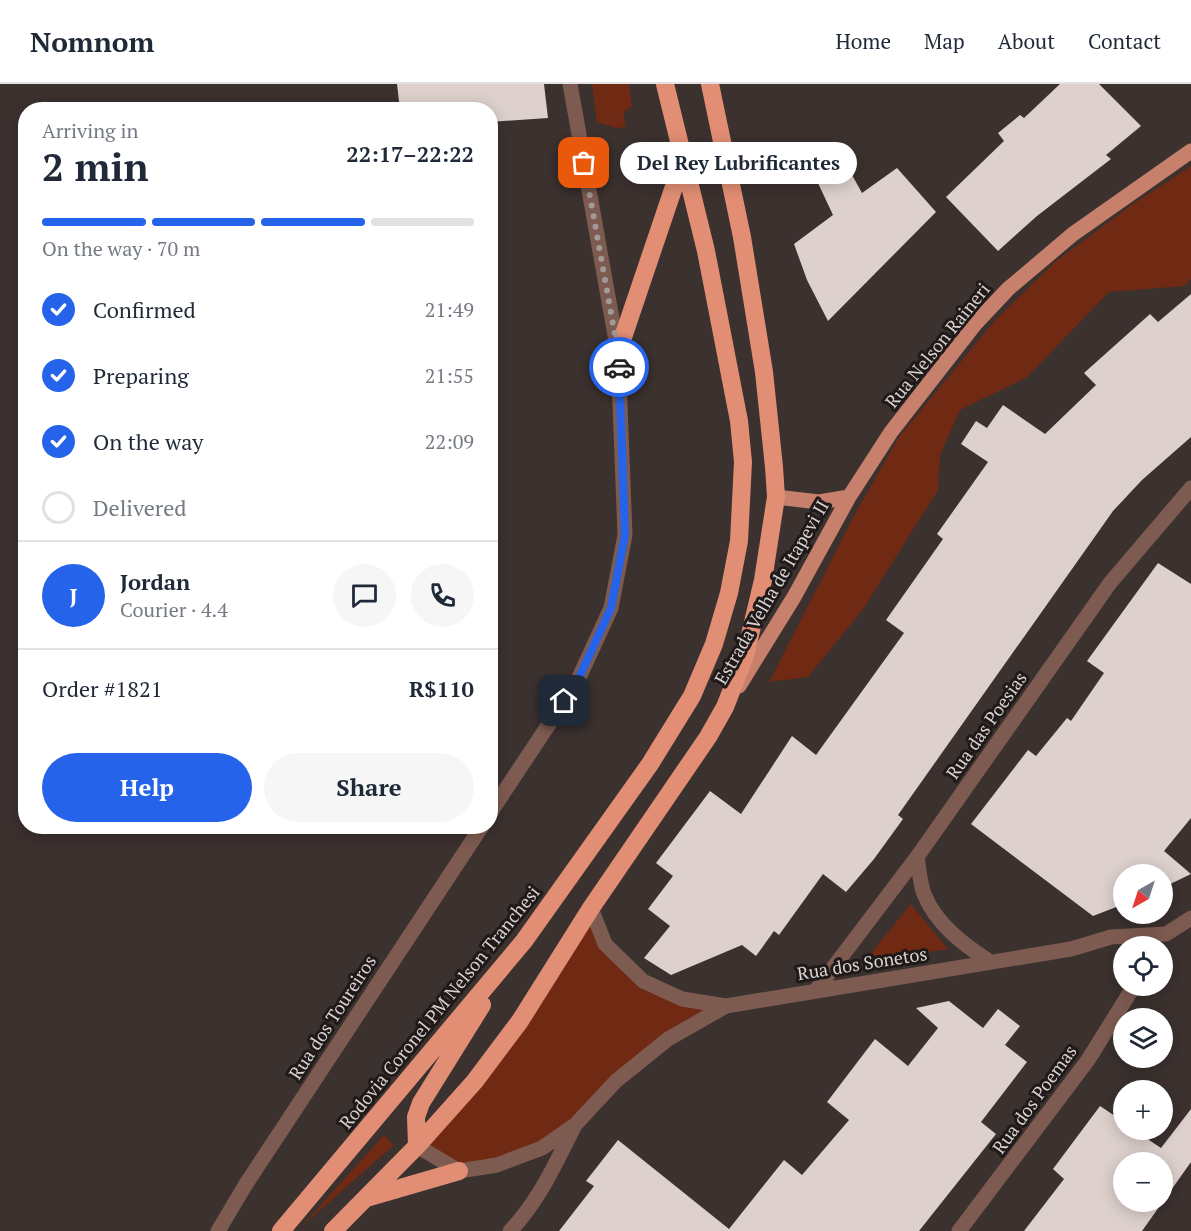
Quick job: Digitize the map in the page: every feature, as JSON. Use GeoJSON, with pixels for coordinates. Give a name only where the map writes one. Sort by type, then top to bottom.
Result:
{"type":"FeatureCollection","features":[{"type":"Feature","properties":{"kind":"highway","name":"Rodovia Coronel PM Nelson Tranchesi"},"geometry":{"type":"LineString","coordinates":[[281,1231],[524,940],[644,773],[674,727],[705,668],[729,593],[739,541],[743,462],[739,421],[706,251],[665,84]]}},
{"type":"Feature","properties":{"kind":"highway"},"geometry":{"type":"LineString","coordinates":[[333,1231],[417,1146],[475,1081],[520,1021],[591,908],[708,737],[725,708],[745,656],[763,580],[776,497],[764,372],[742,237],[710,84]]}},
{"type":"Feature","properties":{"kind":"highway"},"geometry":{"type":"LineString","coordinates":[[618,352],[683,160]]}},
{"type":"Feature","properties":{"kind":"highway"},"geometry":{"type":"LineString","coordinates":[[417,1146],[416,1117],[421,1103],[524,940]]}},
{"type":"Feature","properties":{"kind":"highway"},"geometry":{"type":"LineString","coordinates":[[365,1199],[459,1171]]}},
{"type":"Feature","properties":{"kind":"main road","name":"Rua Nelson Raineri"},"geometry":{"type":"LineString","coordinates":[[849,497],[891,432],[976,323],[1008,289],[1073,234],[1191,151]]}},
{"type":"Feature","properties":{"kind":"main road","name":"Estrada Velha de Itapevi II"},"geometry":{"type":"LineString","coordinates":[[776,497],[819,502],[849,497]]}},
{"type":"Feature","properties":{"kind":"main road","name":"Estrada Velha de Itapevi II"},"geometry":{"type":"LineString","coordinates":[[725,708],[794,597],[849,497]]}},
{"type":"Feature","properties":{"kind":"street"},"geometry":{"type":"LineString","coordinates":[[498,801],[577,682],[611,608],[625,535],[618,352],[570,84]]}},
{"type":"Feature","properties":{"kind":"street","name":"Rua das Poesias"},"geometry":{"type":"LineString","coordinates":[[817,989],[918,857],[1110,583],[1191,488]]}},
{"type":"Feature","properties":{"kind":"street","name":"Rua dos Toureiros"},"geometry":{"type":"LineString","coordinates":[[218,1231],[246,1184],[477,834]]}},
{"type":"Feature","properties":{"kind":"street"},"geometry":{"type":"LineString","coordinates":[[918,857],[924,894],[941,921],[963,944],[989,961]]}},
{"type":"Feature","properties":{"kind":"street"},"geometry":{"type":"LineString","coordinates":[[591,908],[605,944],[643,981],[682,999],[726,1006]]}},
{"type":"Feature","properties":{"kind":"street","name":"Rua dos Sonetos"},"geometry":{"type":"LineString","coordinates":[[1167,936],[1191,918]]}},
{"type":"Feature","properties":{"kind":"street","name":"Rua dos Sonetos"},"geometry":{"type":"LineString","coordinates":[[459,1171],[497,1165],[542,1148],[575,1125],[616,1081],[668,1039],[726,1006],[817,989],[894,979],[989,961],[1071,949],[1113,937]]}},
{"type":"Feature","properties":{"kind":"street","name":"Rua dos Poemas"},"geometry":{"type":"LineString","coordinates":[[960,1231],[1088,1060],[1128,996]]}},
{"type":"Feature","properties":{"kind":"street","name":"Rua dos Sonetos"},"geometry":{"type":"LineString","coordinates":[[510,1231],[525,1216],[543,1189],[575,1125]]}},
{"type":"Feature","properties":{"kind":"street"},"geometry":{"type":"LineString","coordinates":[[417,1146],[459,1171]]}},
{"type":"Feature","properties":{"kind":"shaded area"},"geometry":{"type":"Polygon","coordinates":[[[592,84],[629,84],[632,106],[623,113],[626,127],[617,128],[597,122],[592,84]]]}},
{"type":"Feature","properties":{"kind":"shaded area"},"geometry":{"type":"Polygon","coordinates":[[[1191,166],[1191,279],[1184,286],[1109,292],[1027,377],[960,410],[940,455],[938,490],[863,609],[808,677],[769,682],[855,514],[899,437],[996,319],[1055,262],[1133,204],[1191,166]]]}},
{"type":"Feature","properties":{"kind":"shaded area"},"geometry":{"type":"Polygon","coordinates":[[[911,904],[948,949],[863,963],[911,904]]]}},
{"type":"Feature","properties":{"kind":"shaded area"},"geometry":{"type":"Polygon","coordinates":[[[591,908],[605,944],[643,981],[726,1006],[668,1039],[542,1148],[459,1171],[417,1146],[475,1081],[591,908]]]}},
{"type":"Feature","properties":{"kind":"shaded area"},"geometry":{"type":"Polygon","coordinates":[[[384,1135],[394,1145],[301,1227],[384,1135]]]}},
{"type":"Feature","properties":{"kind":"building"},"geometry":{"type":"Polygon","coordinates":[[[397,84],[544,84],[548,118],[498,121],[498,102],[399,102],[397,84]]]}},
{"type":"Feature","properties":{"kind":"building"},"geometry":{"type":"Polygon","coordinates":[[[1060,84],[1099,84],[1141,126],[1106,155],[1111,159],[1037,216],[998,251],[946,197],[1004,141],[998,133],[1020,115],[1024,118],[1060,84]]]}},
{"type":"Feature","properties":{"kind":"building"},"geometry":{"type":"Polygon","coordinates":[[[836,146],[862,193],[897,168],[936,212],[828,321],[807,280],[794,244],[833,215],[809,164],[836,146]]]}},
{"type":"Feature","properties":{"kind":"building"},"geometry":{"type":"Polygon","coordinates":[[[1191,294],[1191,437],[1142,480],[1113,511],[898,815],[903,819],[874,859],[846,892],[823,874],[779,935],[774,931],[756,956],[742,945],[671,975],[644,958],[670,926],[648,909],[673,876],[656,863],[710,791],[741,814],[792,736],[816,755],[904,633],[886,620],[943,539],[937,534],[988,462],[961,444],[976,421],[987,428],[1003,405],[1045,434],[1096,385],[1084,373],[1150,314],[1158,322],[1191,294]]]}},
{"type":"Feature","properties":{"kind":"building"},"geometry":{"type":"Polygon","coordinates":[[[1158,563],[1191,584],[1191,818],[1164,851],[1191,874],[1173,883],[1173,864],[1113,864],[1113,908],[1093,916],[971,824],[1028,750],[1036,756],[1067,718],[1071,721],[1104,673],[1087,661],[1158,563]]]}},
{"type":"Feature","properties":{"kind":"building"},"geometry":{"type":"Polygon","coordinates":[[[949,1001],[983,1028],[998,1009],[1020,1026],[1005,1045],[1027,1062],[981,1122],[996,1134],[919,1231],[559,1231],[594,1186],[586,1181],[618,1140],[729,1229],[784,1160],[802,1175],[849,1120],[827,1102],[875,1039],[908,1066],[938,1028],[916,1008],[949,1001]]]}},
{"type":"Feature","properties":{"kind":"building"},"geometry":{"type":"Polygon","coordinates":[[[1100,1106],[1113,1115],[1113,1140],[1149,1140],[1161,1148],[1167,1140],[1173,1140],[1173,1132],[1191,1109],[1191,1162],[1173,1187],[1173,1152],[1113,1152],[1113,1212],[1155,1212],[1142,1231],[1024,1231],[1064,1179],[1053,1169],[1100,1106]]]}},
{"type":"Feature","properties":{"kind":"way so far"},"geometry":{"type":"LineString","coordinates":[[584,163],[619,367]]}},
{"type":"Feature","properties":{"kind":"place","name":"Del Rey Lubrificantes"},"geometry":{"type":"Point","coordinates":[584,163]}},
{"type":"Feature","properties":{"kind":"route"},"geometry":{"type":"LineString","coordinates":[[564,701],[577,682],[611,608],[625,535],[619,367]]}}]}
